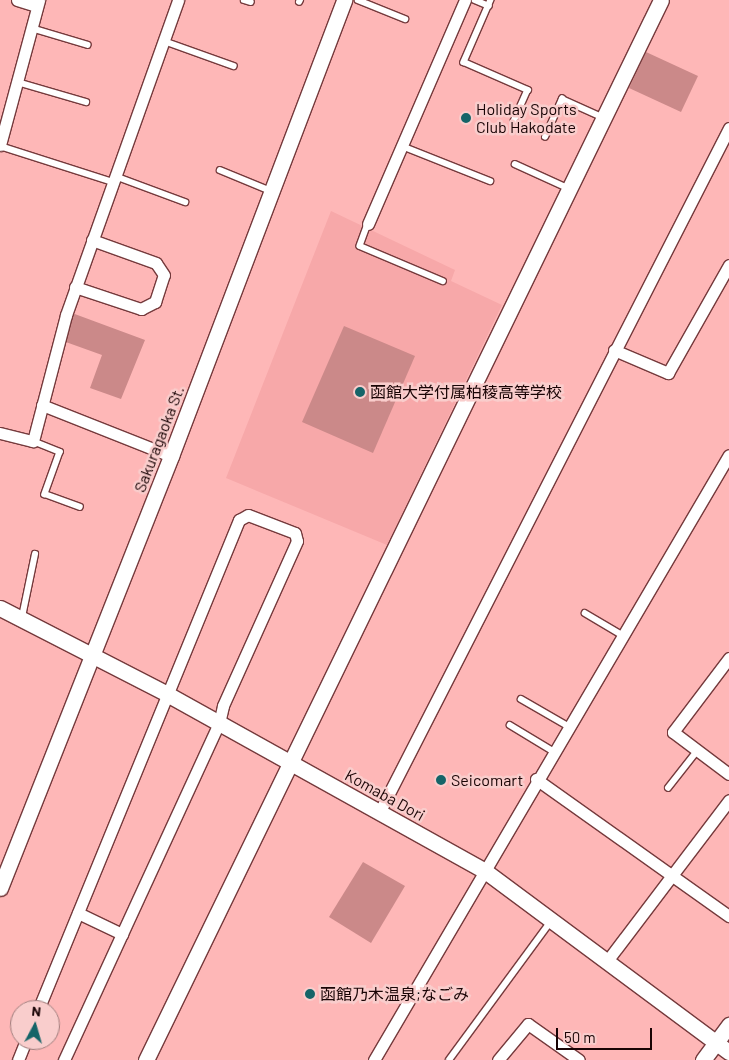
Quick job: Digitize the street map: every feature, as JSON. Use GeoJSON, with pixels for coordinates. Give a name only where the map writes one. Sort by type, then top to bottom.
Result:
{"type":"FeatureCollection","features":[{"type":"Feature","properties":{"kind":"street"},"geometry":{"type":"LineString","coordinates":[[0,145],[38,3],[17,0]]}},
{"type":"Feature","properties":{"kind":"street"},"geometry":{"type":"LineString","coordinates":[[0,433],[33,441],[75,287],[178,0]]}},
{"type":"Feature","properties":{"kind":"street","name":"Sakuragaoka St."},"geometry":{"type":"LineString","coordinates":[[0,888],[171,456],[344,0]]}},
{"type":"Feature","properties":{"kind":"street"},"geometry":{"type":"LineString","coordinates":[[368,224],[465,0]]}},
{"type":"Feature","properties":{"kind":"street"},"geometry":{"type":"LineString","coordinates":[[146,1060],[661,0]]}},
{"type":"Feature","properties":{"kind":"street"},"geometry":{"type":"LineString","coordinates":[[380,811],[729,128]]}},
{"type":"Feature","properties":{"kind":"street"},"geometry":{"type":"LineString","coordinates":[[75,287],[141,309],[155,302],[164,275],[156,263],[92,240]]}},
{"type":"Feature","properties":{"kind":"street"},"geometry":{"type":"LineString","coordinates":[[614,350],[668,373],[729,265]]}},
{"type":"Feature","properties":{"kind":"street"},"geometry":{"type":"LineString","coordinates":[[42,405],[171,456]]}},
{"type":"Feature","properties":{"kind":"street"},"geometry":{"type":"LineString","coordinates":[[374,1060],[485,871],[536,779],[729,455]]}},
{"type":"Feature","properties":{"kind":"street"},"geometry":{"type":"LineString","coordinates":[[42,1000],[239,520],[248,515],[295,533],[298,541],[223,706],[219,723],[64,1060]]}},
{"type":"Feature","properties":{"kind":"street","name":"Komaba Dori"},"geometry":{"type":"LineString","coordinates":[[0,608],[167,694],[485,871],[729,1052]]}},
{"type":"Feature","properties":{"kind":"street"},"geometry":{"type":"LineString","coordinates":[[729,658],[673,732],[729,774]]}},
{"type":"Feature","properties":{"kind":"street"},"geometry":{"type":"LineString","coordinates":[[536,779],[729,916]]}},
{"type":"Feature","properties":{"kind":"street"},"geometry":{"type":"LineString","coordinates":[[607,961],[729,800]]}},
{"type":"Feature","properties":{"kind":"street"},"geometry":{"type":"LineString","coordinates":[[78,913],[122,934]]}},
{"type":"Feature","properties":{"kind":"street"},"geometry":{"type":"LineString","coordinates":[[498,1060],[528,1024],[579,1060]]}},
{"type":"Feature","properties":{"kind":"street"},"geometry":{"type":"LineString","coordinates":[[703,1060],[729,1025]]}},
{"type":"Feature","properties":{"kind":"lane"},"geometry":{"type":"LineString","coordinates":[[244,0],[251,2]]}},
{"type":"Feature","properties":{"kind":"lane"},"geometry":{"type":"LineString","coordinates":[[358,0],[405,20]]}},
{"type":"Feature","properties":{"kind":"lane"},"geometry":{"type":"LineString","coordinates":[[475,0],[490,3],[464,62],[528,90],[514,121]]}},
{"type":"Feature","properties":{"kind":"lane"},"geometry":{"type":"LineString","coordinates":[[31,28],[88,44]]}},
{"type":"Feature","properties":{"kind":"lane"},"geometry":{"type":"LineString","coordinates":[[164,41],[234,66]]}},
{"type":"Feature","properties":{"kind":"lane"},"geometry":{"type":"LineString","coordinates":[[17,82],[86,102]]}},
{"type":"Feature","properties":{"kind":"lane"},"geometry":{"type":"LineString","coordinates":[[545,137],[562,99],[604,118]]}},
{"type":"Feature","properties":{"kind":"lane"},"geometry":{"type":"LineString","coordinates":[[0,145],[186,202]]}},
{"type":"Feature","properties":{"kind":"lane"},"geometry":{"type":"LineString","coordinates":[[402,146],[490,181]]}},
{"type":"Feature","properties":{"kind":"lane"},"geometry":{"type":"LineString","coordinates":[[515,164],[570,188]]}},
{"type":"Feature","properties":{"kind":"lane"},"geometry":{"type":"LineString","coordinates":[[220,170],[272,191]]}},
{"type":"Feature","properties":{"kind":"lane"},"geometry":{"type":"LineString","coordinates":[[368,224],[360,246],[443,281]]}},
{"type":"Feature","properties":{"kind":"lane"},"geometry":{"type":"LineString","coordinates":[[33,441],[60,452],[45,494],[80,507]]}},
{"type":"Feature","properties":{"kind":"lane"},"geometry":{"type":"LineString","coordinates":[[21,619],[35,554]]}},
{"type":"Feature","properties":{"kind":"lane"},"geometry":{"type":"LineString","coordinates":[[585,614],[622,635]]}},
{"type":"Feature","properties":{"kind":"lane"},"geometry":{"type":"LineString","coordinates":[[521,699],[568,726]]}},
{"type":"Feature","properties":{"kind":"lane"},"geometry":{"type":"LineString","coordinates":[[510,725],[553,751]]}},
{"type":"Feature","properties":{"kind":"lane"},"geometry":{"type":"LineString","coordinates":[[668,788],[697,751]]}},
{"type":"Feature","properties":{"kind":"lane"},"geometry":{"type":"LineString","coordinates":[[449,1060],[551,920]]}},
{"type":"Feature","properties":{"kind":"lane"},"geometry":{"type":"LineString","coordinates":[[716,1042],[723,1060]]}},
{"type":"Feature","properties":{"kind":"shaded area"},"geometry":{"type":"Polygon","coordinates":[[[646,52],[698,76],[681,112],[629,88],[646,52]]]}},
{"type":"Feature","properties":{"kind":"shaded area","name":"函館大学付属柏稜高等学校"},"geometry":{"type":"Polygon","coordinates":[[[331,211],[455,270],[451,281],[502,305],[387,545],[226,478],[331,211]]]}},
{"type":"Feature","properties":{"kind":"shaded area"},"geometry":{"type":"Polygon","coordinates":[[[72,313],[145,340],[121,399],[90,388],[102,355],[63,341],[72,313]]]}},
{"type":"Feature","properties":{"kind":"shaded area"},"geometry":{"type":"Polygon","coordinates":[[[344,326],[415,356],[373,453],[302,422],[344,326]]]}},
{"type":"Feature","properties":{"kind":"shaded area"},"geometry":{"type":"Polygon","coordinates":[[[363,862],[405,886],[371,943],[329,917],[363,862]]]}},
{"type":"Feature","properties":{"kind":"place","name":"Holiday Sports Club Hakodate"},"geometry":{"type":"Point","coordinates":[466,118]}},
{"type":"Feature","properties":{"kind":"place","name":"函館大学付属柏稜高等学校"},"geometry":{"type":"Point","coordinates":[360,392]}},
{"type":"Feature","properties":{"kind":"place","name":"Seicomart"},"geometry":{"type":"Point","coordinates":[441,780]}},
{"type":"Feature","properties":{"kind":"place","name":"函館乃木温泉;なごみ"},"geometry":{"type":"Point","coordinates":[310,994]}}]}
